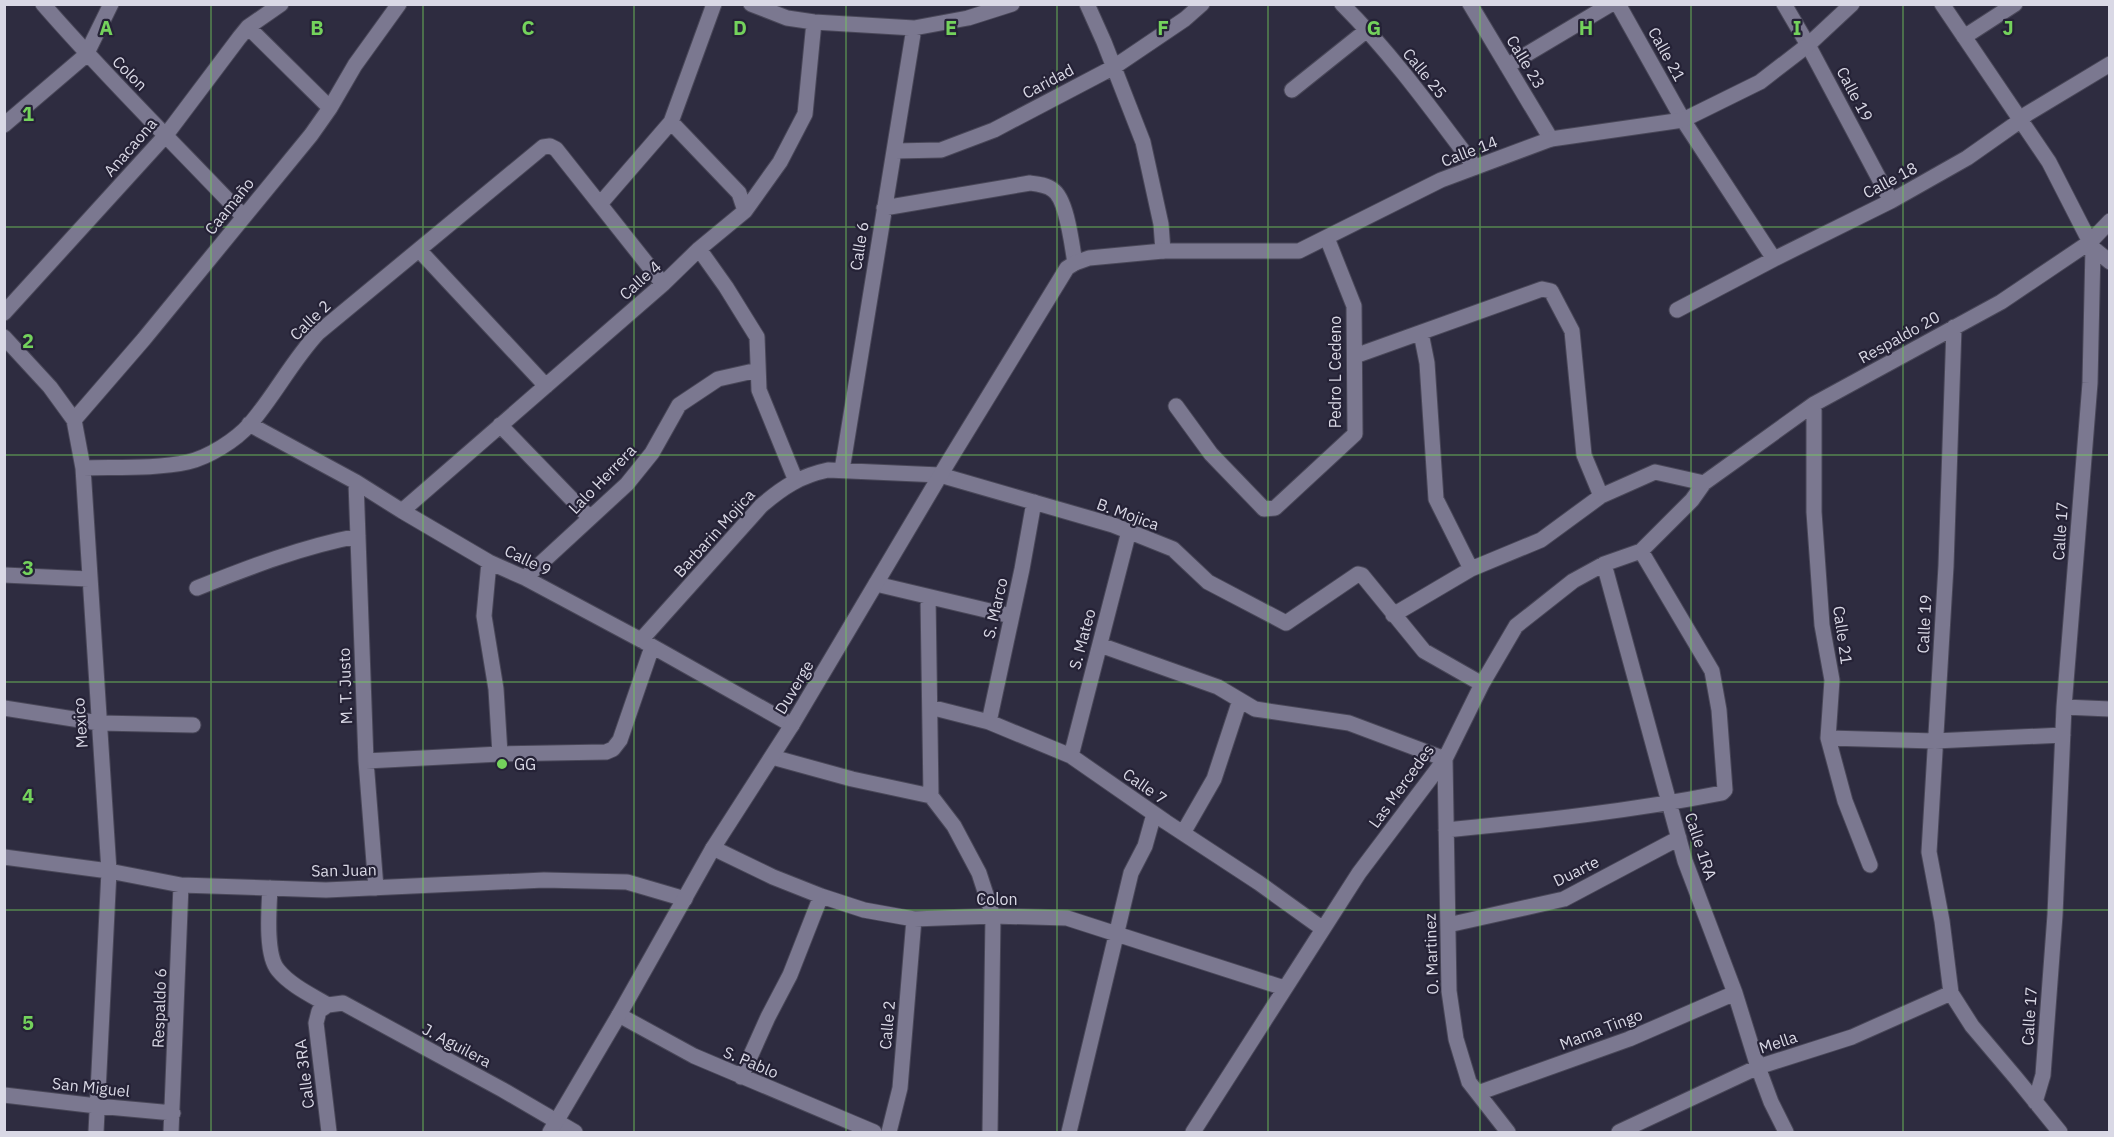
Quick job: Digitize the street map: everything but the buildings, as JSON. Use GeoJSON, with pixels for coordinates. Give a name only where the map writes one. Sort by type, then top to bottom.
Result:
{"type":"FeatureCollection","features":[{"type":"Feature","properties":{"kind":"street","name":"Colon"},"geometry":{"type":"LineString","coordinates":[[43,4],[86,55],[244,217]]}},
{"type":"Feature","properties":{"kind":"street"},"geometry":{"type":"LineString","coordinates":[[4,125],[86,55],[111,4]]}},
{"type":"Feature","properties":{"kind":"street","name":"Anacaona"},"geometry":{"type":"LineString","coordinates":[[4,313],[166,135],[249,27],[281,4]]}},
{"type":"Feature","properties":{"kind":"street","name":"Caamaño"},"geometry":{"type":"LineString","coordinates":[[74,420],[144,339],[311,135],[358,60],[399,4]]}},
{"type":"Feature","properties":{"kind":"street"},"geometry":{"type":"LineString","coordinates":[[663,284],[600,204],[671,122],[714,4]]}},
{"type":"Feature","properties":{"kind":"street"},"geometry":{"type":"LineString","coordinates":[[751,4],[787,18],[814,22],[914,28],[969,18],[1012,4]]}},
{"type":"Feature","properties":{"kind":"street"},"geometry":{"type":"LineString","coordinates":[[1087,4],[1143,142],[1161,224],[1163,251]]}},
{"type":"Feature","properties":{"kind":"street","name":"Caridad"},"geometry":{"type":"LineString","coordinates":[[894,151],[941,150],[994,130],[1114,67],[1185,19],[1202,4]]}},
{"type":"Feature","properties":{"kind":"street","name":"Calle 25"},"geometry":{"type":"LineString","coordinates":[[1342,4],[1367,30],[1422,96],[1475,167]]}},
{"type":"Feature","properties":{"kind":"street","name":"Calle 23"},"geometry":{"type":"LineString","coordinates":[[1470,4],[1551,139]]}},
{"type":"Feature","properties":{"kind":"street"},"geometry":{"type":"LineString","coordinates":[[1508,66],[1611,4]]}},
{"type":"Feature","properties":{"kind":"street","name":"Calle 21"},"geometry":{"type":"LineString","coordinates":[[1618,4],[1683,120],[1774,259]]}},
{"type":"Feature","properties":{"kind":"street","name":"Calle 19"},"geometry":{"type":"LineString","coordinates":[[1784,4],[1891,201]]}},
{"type":"Feature","properties":{"kind":"street","name":"Calle 14"},"geometry":{"type":"LineString","coordinates":[[1075,263],[1089,258],[1163,251],[1299,251],[1441,180],[1551,139],[1683,120],[1760,82],[1808,45],[1852,4]]}},
{"type":"Feature","properties":{"kind":"street","name":"Calle 17"},"geometry":{"type":"LineString","coordinates":[[1942,4],[2049,162],[2091,245],[2090,383],[2064,707],[2055,915],[2044,1063],[2036,1102]]}},
{"type":"Feature","properties":{"kind":"street"},"geometry":{"type":"LineString","coordinates":[[1964,37],[2015,4]]}},
{"type":"Feature","properties":{"kind":"street","name":"Calle 4"},"geometry":{"type":"LineString","coordinates":[[402,511],[745,211],[780,162],[805,114],[814,22]]}},
{"type":"Feature","properties":{"kind":"street"},"geometry":{"type":"LineString","coordinates":[[249,27],[330,108]]}},
{"type":"Feature","properties":{"kind":"street","name":"Calle 6"},"geometry":{"type":"LineString","coordinates":[[835,470],[884,208],[914,28]]}},
{"type":"Feature","properties":{"kind":"street"},"geometry":{"type":"LineString","coordinates":[[1292,90],[1367,30]]}},
{"type":"Feature","properties":{"kind":"street","name":"Calle 18"},"geometry":{"type":"LineString","coordinates":[[1677,310],[1891,201],[1967,158],[2027,114],[2109,64]]}},
{"type":"Feature","properties":{"kind":"street"},"geometry":{"type":"LineString","coordinates":[[671,122],[739,193],[745,211]]}},
{"type":"Feature","properties":{"kind":"street","name":"Calle 2"},"geometry":{"type":"LineString","coordinates":[[83,468],[189,462],[225,445],[249,424],[304,348],[318,333],[543,147],[550,146],[556,149],[600,204]]}},
{"type":"Feature","properties":{"kind":"street"},"geometry":{"type":"LineString","coordinates":[[884,208],[1030,183],[1043,185],[1055,191],[1063,204],[1075,263]]}},
{"type":"Feature","properties":{"kind":"street","name":"Respaldo 20"},"geometry":{"type":"LineString","coordinates":[[1704,483],[1814,404],[2001,302],[2091,245],[2109,221]]}},
{"type":"Feature","properties":{"kind":"street","name":"Pedro L Cedeno"},"geometry":{"type":"LineString","coordinates":[[1176,406],[1211,454],[1264,509],[1269,510],[1275,508],[1355,434],[1354,306],[1327,238]]}},
{"type":"Feature","properties":{"kind":"street"},"geometry":{"type":"LineString","coordinates":[[2091,245],[2109,262]]}},
{"type":"Feature","properties":{"kind":"street"},"geometry":{"type":"LineString","coordinates":[[699,249],[758,337],[759,390],[796,481]]}},
{"type":"Feature","properties":{"kind":"street"},"geometry":{"type":"LineString","coordinates":[[419,250],[546,386]]}},
{"type":"Feature","properties":{"kind":"street","name":"Duverge"},"geometry":{"type":"LineString","coordinates":[[553,1127],[713,848],[792,725],[1060,278],[1067,268],[1075,263]]}},
{"type":"Feature","properties":{"kind":"street"},"geometry":{"type":"LineString","coordinates":[[1355,356],[1542,289],[1551,291],[1572,331],[1584,455],[1601,496]]}},
{"type":"Feature","properties":{"kind":"street","name":"Calle 19"},"geometry":{"type":"LineString","coordinates":[[1951,993],[1942,921],[1929,852],[1947,545],[1954,327]]}},
{"type":"Feature","properties":{"kind":"street"},"geometry":{"type":"LineString","coordinates":[[1420,333],[1427,363],[1436,499],[1471,569]]}},
{"type":"Feature","properties":{"kind":"street","name":"Mexico"},"geometry":{"type":"LineString","coordinates":[[4,337],[50,387],[74,420],[83,468],[109,871],[96,1132]]}},
{"type":"Feature","properties":{"kind":"street","name":"Lalo Herrera"},"geometry":{"type":"LineString","coordinates":[[525,578],[627,484],[652,453],[679,405],[718,379],[758,370]]}},
{"type":"Feature","properties":{"kind":"street","name":"Calle 21"},"geometry":{"type":"LineString","coordinates":[[1814,404],[1814,512],[1822,625],[1832,680],[1828,738],[1845,801],[1870,865]]}},
{"type":"Feature","properties":{"kind":"street","name":"Calle 9"},"geometry":{"type":"LineString","coordinates":[[249,424],[356,482],[489,562],[525,578],[792,725]]}},
{"type":"Feature","properties":{"kind":"street"},"geometry":{"type":"LineString","coordinates":[[500,425],[590,519]]}},
{"type":"Feature","properties":{"kind":"street","name":"B. Mojica"},"geometry":{"type":"LineString","coordinates":[[835,470],[940,475],[1129,531],[1173,549],[1208,582],[1286,623],[1358,574],[1393,615]]}},
{"type":"Feature","properties":{"kind":"street","name":"Barbarin Mojica"},"geometry":{"type":"LineString","coordinates":[[647,644],[761,506],[783,487],[811,474],[835,470]]}},
{"type":"Feature","properties":{"kind":"street"},"geometry":{"type":"LineString","coordinates":[[1482,684],[1424,651],[1393,615],[1471,569],[1541,540],[1601,496],[1655,472],[1704,483]]}},
{"type":"Feature","properties":{"kind":"street","name":"M. T. Justo"},"geometry":{"type":"LineString","coordinates":[[356,482],[366,761],[376,888]]}},
{"type":"Feature","properties":{"kind":"street","name":"Las Mercedes"},"geometry":{"type":"LineString","coordinates":[[1193,1132],[1359,873],[1445,759],[1482,684],[1516,626],[1573,581],[1604,564],[1641,551],[1692,500],[1704,483]]}},
{"type":"Feature","properties":{"kind":"street","name":"S. Marco"},"geometry":{"type":"LineString","coordinates":[[989,722],[1034,502]]}},
{"type":"Feature","properties":{"kind":"street","name":"S. Mateo"},"geometry":{"type":"LineString","coordinates":[[1071,756],[1129,531]]}},
{"type":"Feature","properties":{"kind":"street"},"geometry":{"type":"LineString","coordinates":[[197,588],[267,560],[322,543],[357,536]]}},
{"type":"Feature","properties":{"kind":"street"},"geometry":{"type":"LineString","coordinates":[[1446,830],[1536,821],[1669,803],[1722,793],[1725,790],[1719,710],[1712,671],[1641,551]]}},
{"type":"Feature","properties":{"kind":"street"},"geometry":{"type":"LineString","coordinates":[[489,562],[484,616],[496,689],[500,754]]}},
{"type":"Feature","properties":{"kind":"street","name":"Calle 1RA"},"geometry":{"type":"LineString","coordinates":[[1604,564],[1685,861],[1735,993],[1771,1102],[1786,1132]]}},
{"type":"Feature","properties":{"kind":"street"},"geometry":{"type":"LineString","coordinates":[[4,575],[89,579]]}},
{"type":"Feature","properties":{"kind":"street"},"geometry":{"type":"LineString","coordinates":[[876,584],[1011,616]]}},
{"type":"Feature","properties":{"kind":"street"},"geometry":{"type":"LineString","coordinates":[[928,597],[931,796],[954,826],[979,873],[993,916],[990,1132]]}},
{"type":"Feature","properties":{"kind":"street"},"geometry":{"type":"LineString","coordinates":[[366,761],[500,754],[606,752],[613,749],[620,740],[647,644]]}},
{"type":"Feature","properties":{"kind":"street"},"geometry":{"type":"LineString","coordinates":[[1100,645],[1218,687],[1255,710],[1349,723],[1445,759]]}},
{"type":"Feature","properties":{"kind":"street"},"geometry":{"type":"LineString","coordinates":[[1183,833],[1214,779],[1239,700]]}},
{"type":"Feature","properties":{"kind":"street","name":"Calle 7"},"geometry":{"type":"LineString","coordinates":[[930,707],[989,722],[1071,756],[1154,814],[1259,882],[1323,929]]}},
{"type":"Feature","properties":{"kind":"street"},"geometry":{"type":"LineString","coordinates":[[2064,707],[2109,709]]}},
{"type":"Feature","properties":{"kind":"street"},"geometry":{"type":"LineString","coordinates":[[4,708],[99,723],[193,725]]}},
{"type":"Feature","properties":{"kind":"street"},"geometry":{"type":"LineString","coordinates":[[1828,738],[1935,741],[2063,735]]}},
{"type":"Feature","properties":{"kind":"street"},"geometry":{"type":"LineString","coordinates":[[772,757],[852,779],[931,796]]}},
{"type":"Feature","properties":{"kind":"street","name":"O. Martinez"},"geometry":{"type":"LineString","coordinates":[[1445,759],[1449,991],[1456,1039],[1469,1082],[1508,1132]]}},
{"type":"Feature","properties":{"kind":"street"},"geometry":{"type":"LineString","coordinates":[[1070,1132],[1131,873],[1145,846],[1154,814]]}},
{"type":"Feature","properties":{"kind":"street","name":"Duarte"},"geometry":{"type":"LineString","coordinates":[[1448,925],[1564,899],[1679,838]]}},
{"type":"Feature","properties":{"kind":"street","name":"Colon"},"geometry":{"type":"LineString","coordinates":[[713,848],[773,877],[820,896],[864,910],[914,919],[993,916],[1067,918],[1284,988]]}},
{"type":"Feature","properties":{"kind":"street","name":"San Juan"},"geometry":{"type":"LineString","coordinates":[[4,857],[109,871],[181,885],[326,890],[544,880],[627,882],[685,899]]}},
{"type":"Feature","properties":{"kind":"street","name":"Respaldo 6"},"geometry":{"type":"LineString","coordinates":[[171,1132],[181,885]]}},
{"type":"Feature","properties":{"kind":"street"},"geometry":{"type":"LineString","coordinates":[[270,888],[269,943],[277,969],[323,1008]]}},
{"type":"Feature","properties":{"kind":"street"},"geometry":{"type":"LineString","coordinates":[[741,1077],[790,975],[820,896]]}},
{"type":"Feature","properties":{"kind":"street","name":"Calle 2"},"geometry":{"type":"LineString","coordinates":[[889,1132],[900,1088],[914,919]]}},
{"type":"Feature","properties":{"kind":"street","name":"Mama Tingo"},"geometry":{"type":"LineString","coordinates":[[1478,1094],[1629,1039],[1735,993]]}},
{"type":"Feature","properties":{"kind":"street"},"geometry":{"type":"LineString","coordinates":[[1951,993],[1972,1026],[2060,1132]]}},
{"type":"Feature","properties":{"kind":"street","name":"Mella"},"geometry":{"type":"LineString","coordinates":[[1619,1132],[1758,1067],[1852,1037],[1951,993]]}},
{"type":"Feature","properties":{"kind":"street","name":"J. Aguilera"},"geometry":{"type":"LineString","coordinates":[[323,1008],[343,1003],[503,1090],[553,1127],[575,1132]]}},
{"type":"Feature","properties":{"kind":"street","name":"Calle 3RA"},"geometry":{"type":"LineString","coordinates":[[323,1008],[316,1023],[329,1132]]}},
{"type":"Feature","properties":{"kind":"street","name":"S. Pablo"},"geometry":{"type":"LineString","coordinates":[[619,1015],[694,1056],[874,1132]]}},
{"type":"Feature","properties":{"kind":"street","name":"San Miguel"},"geometry":{"type":"LineString","coordinates":[[4,1095],[173,1113]]}},
{"type":"Feature","properties":{"kind":"place","name":"GG"},"geometry":{"type":"Point","coordinates":[502,764]}}]}
